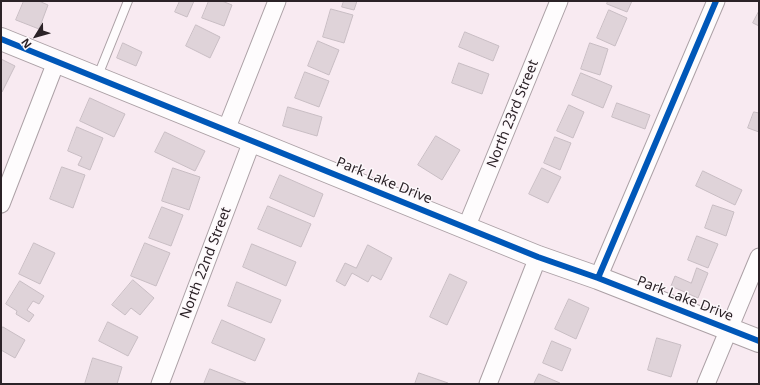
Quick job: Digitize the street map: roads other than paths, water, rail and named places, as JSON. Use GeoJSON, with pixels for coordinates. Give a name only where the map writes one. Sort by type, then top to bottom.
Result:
{"type":"FeatureCollection","features":[{"type":"Feature","properties":{"kind":"street"},"geometry":{"type":"LineString","coordinates":[[226,130],[277,1]]}},
{"type":"Feature","properties":{"kind":"street","name":"North 23rd Street"},"geometry":{"type":"LineString","coordinates":[[466,228],[559,1]]}},
{"type":"Feature","properties":{"kind":"street"},"geometry":{"type":"LineString","coordinates":[[598,278],[716,1]]}},
{"type":"Feature","properties":{"kind":"street","name":"Park Lake Drive"},"geometry":{"type":"LineString","coordinates":[[1,39],[538,257],[598,278],[730,329],[759,342]]}},
{"type":"Feature","properties":{"kind":"street"},"geometry":{"type":"LineString","coordinates":[[1,204],[56,62]]}},
{"type":"Feature","properties":{"kind":"street","name":"North 22nd Street"},"geometry":{"type":"LineString","coordinates":[[160,384],[252,141]]}},
{"type":"Feature","properties":{"kind":"street"},"geometry":{"type":"LineString","coordinates":[[488,384],[538,257]]}},
{"type":"Feature","properties":{"kind":"street"},"geometry":{"type":"LineString","coordinates":[[706,384],[759,257]]}},
{"type":"Feature","properties":{"kind":"lane"},"geometry":{"type":"LineString","coordinates":[[97,78],[128,1]]}}]}
